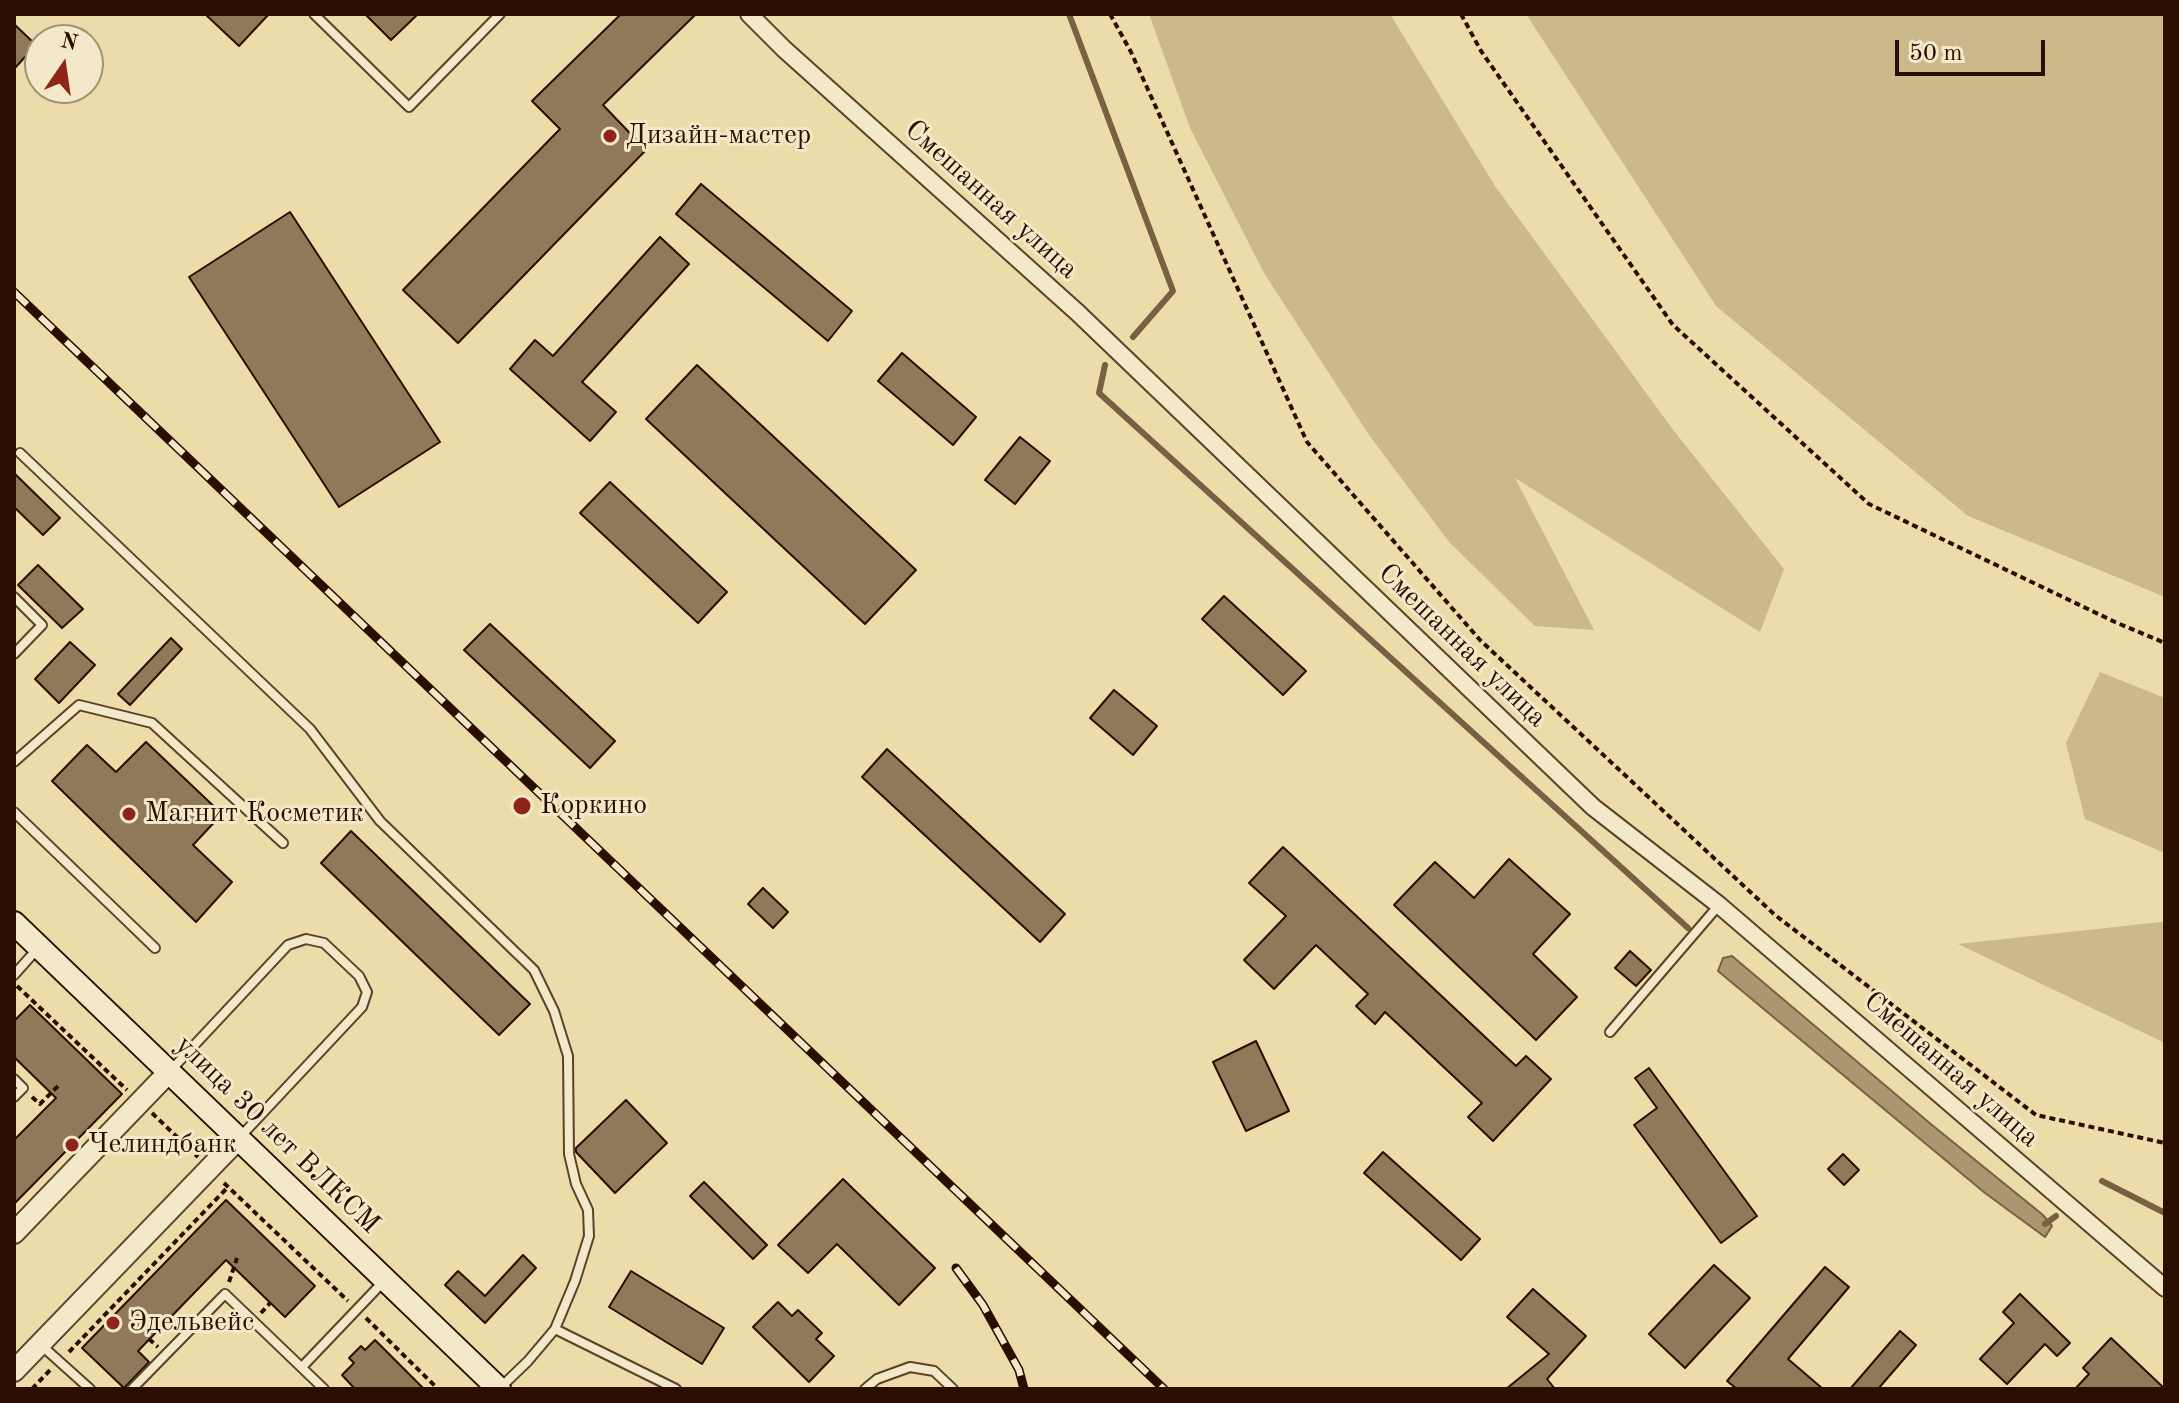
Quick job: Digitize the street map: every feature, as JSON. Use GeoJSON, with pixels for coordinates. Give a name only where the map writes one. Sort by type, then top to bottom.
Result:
{"type":"FeatureCollection","features":[{"type":"Feature","properties":{"kind":"main road","name":"улица 30 лет ВЛКСМ"},"geometry":{"type":"LineString","coordinates":[[14,923],[499,1389]]}},
{"type":"Feature","properties":{"kind":"street","name":"Смешанная улица"},"geometry":{"type":"LineString","coordinates":[[749,14],[1078,313],[1593,807],[1719,905],[2165,1288]]}},
{"type":"Feature","properties":{"kind":"street"},"geometry":{"type":"LineString","coordinates":[[14,1233],[168,1073]]}},
{"type":"Feature","properties":{"kind":"street"},"geometry":{"type":"LineString","coordinates":[[14,1371],[238,1139]]}},
{"type":"Feature","properties":{"kind":"lane"},"geometry":{"type":"LineString","coordinates":[[314,14],[409,107],[500,14]]}},
{"type":"Feature","properties":{"kind":"lane"},"geometry":{"type":"LineString","coordinates":[[20,453],[310,729],[380,821],[534,970],[554,1011],[568,1056],[569,1154],[576,1184],[588,1210],[589,1236],[584,1258],[555,1329],[499,1389]]}},
{"type":"Feature","properties":{"kind":"lane"},"geometry":{"type":"LineString","coordinates":[[14,597],[42,625],[14,654]]}},
{"type":"Feature","properties":{"kind":"lane"},"geometry":{"type":"LineString","coordinates":[[14,762],[79,705],[152,723],[283,843]]}},
{"type":"Feature","properties":{"kind":"lane"},"geometry":{"type":"LineString","coordinates":[[14,812],[155,948]]}},
{"type":"Feature","properties":{"kind":"lane"},"geometry":{"type":"LineString","coordinates":[[1610,1032],[1719,905]]}},
{"type":"Feature","properties":{"kind":"lane"},"geometry":{"type":"LineString","coordinates":[[168,1073],[288,945],[306,939],[324,943],[359,976],[367,992],[362,1007],[238,1139]]}},
{"type":"Feature","properties":{"kind":"lane"},"geometry":{"type":"LineString","coordinates":[[14,975],[39,947]]}},
{"type":"Feature","properties":{"kind":"lane"},"geometry":{"type":"LineString","coordinates":[[14,1079],[23,1088],[14,1097]]}},
{"type":"Feature","properties":{"kind":"lane"},"geometry":{"type":"LineString","coordinates":[[302,1367],[385,1279]]}},
{"type":"Feature","properties":{"kind":"lane"},"geometry":{"type":"LineString","coordinates":[[132,1389],[225,1294],[324,1389]]}},
{"type":"Feature","properties":{"kind":"lane"},"geometry":{"type":"LineString","coordinates":[[555,1329],[676,1389]]}},
{"type":"Feature","properties":{"kind":"lane"},"geometry":{"type":"LineString","coordinates":[[40,1344],[90,1389]]}},
{"type":"Feature","properties":{"kind":"lane"},"geometry":{"type":"LineString","coordinates":[[865,1389],[877,1379],[910,1367],[934,1371],[953,1389]]}},
{"type":"Feature","properties":{"kind":"path"},"geometry":{"type":"LineString","coordinates":[[1110,14],[1131,52],[1307,442],[1480,640],[1775,915],[2036,1115],[2165,1143]]}},
{"type":"Feature","properties":{"kind":"path"},"geometry":{"type":"LineString","coordinates":[[1461,14],[1481,51],[1673,325],[1869,504],[2165,643]]}},
{"type":"Feature","properties":{"kind":"path"},"geometry":{"type":"LineString","coordinates":[[14,984],[438,1389]]}},
{"type":"Feature","properties":{"kind":"path"},"geometry":{"type":"LineString","coordinates":[[23,1088],[40,1104],[59,1085]]}},
{"type":"Feature","properties":{"kind":"path"},"geometry":{"type":"LineString","coordinates":[[32,1389],[228,1187]]}},
{"type":"Feature","properties":{"kind":"path"},"geometry":{"type":"LineString","coordinates":[[225,1294],[237,1258]]}},
{"type":"Feature","properties":{"kind":"path"},"geometry":{"type":"LineString","coordinates":[[409,1374],[416,1367]]}},
{"type":"Feature","properties":{"kind":"shaded area"},"geometry":{"type":"Polygon","coordinates":[[[1149,14],[1390,14],[1495,186],[1674,431],[1784,569],[1760,632],[1515,478],[1594,630],[1535,626],[1449,542],[1369,435],[1264,273],[1190,128],[1149,14]]]}},
{"type":"Feature","properties":{"kind":"shaded area"},"geometry":{"type":"Polygon","coordinates":[[[1526,14],[2165,14],[2165,597],[1968,516],[1716,306],[1526,14]]]}},
{"type":"Feature","properties":{"kind":"shaded area"},"geometry":{"type":"Polygon","coordinates":[[[2100,672],[2165,698],[2165,853],[2085,819],[2066,743],[2100,672]]]}},
{"type":"Feature","properties":{"kind":"shaded area"},"geometry":{"type":"Polygon","coordinates":[[[2165,923],[2165,1043],[1958,944],[2165,923]]]}},
{"type":"Feature","properties":{"kind":"shaded area"},"geometry":{"type":"Polygon","coordinates":[[[1732,956],[2043,1215],[2052,1226],[2045,1237],[1985,1193],[1718,971],[1723,958],[1732,956]]]}},
{"type":"Feature","properties":{"kind":"building"},"geometry":{"type":"Polygon","coordinates":[[[205,14],[269,14],[239,46],[205,14]]]}},
{"type":"Feature","properties":{"kind":"building"},"geometry":{"type":"Polygon","coordinates":[[[365,14],[418,14],[391,40],[365,14]]]}},
{"type":"Feature","properties":{"kind":"building"},"geometry":{"type":"Polygon","coordinates":[[[621,14],[696,14],[603,105],[646,150],[458,343],[403,290],[560,129],[532,101],[621,14]]]}},
{"type":"Feature","properties":{"kind":"building"},"geometry":{"type":"Polygon","coordinates":[[[14,24],[24,34],[24,58],[14,69],[14,24]]]}},
{"type":"Feature","properties":{"kind":"building"},"geometry":{"type":"Polygon","coordinates":[[[701,184],[852,311],[828,341],[676,214],[701,184]]]}},
{"type":"Feature","properties":{"kind":"building"},"geometry":{"type":"Polygon","coordinates":[[[290,212],[440,442],[339,507],[189,277],[290,212]]]}},
{"type":"Feature","properties":{"kind":"building"},"geometry":{"type":"Polygon","coordinates":[[[660,237],[689,264],[582,382],[616,412],[590,441],[510,369],[535,340],[553,356],[660,237]]]}},
{"type":"Feature","properties":{"kind":"building"},"geometry":{"type":"Polygon","coordinates":[[[902,353],[976,417],[953,445],[878,381],[902,353]]]}},
{"type":"Feature","properties":{"kind":"building"},"geometry":{"type":"Polygon","coordinates":[[[697,365],[916,570],[865,624],[646,419],[697,365]]]}},
{"type":"Feature","properties":{"kind":"building"},"geometry":{"type":"Polygon","coordinates":[[[1020,437],[1050,461],[1015,504],[985,480],[1020,437]]]}},
{"type":"Feature","properties":{"kind":"building"},"geometry":{"type":"Polygon","coordinates":[[[14,473],[60,518],[43,535],[14,507],[14,473]]]}},
{"type":"Feature","properties":{"kind":"building"},"geometry":{"type":"Polygon","coordinates":[[[610,482],[727,592],[698,623],[580,513],[610,482]]]}},
{"type":"Feature","properties":{"kind":"building"},"geometry":{"type":"Polygon","coordinates":[[[38,565],[83,609],[62,628],[18,585],[38,565]]]}},
{"type":"Feature","properties":{"kind":"building"},"geometry":{"type":"Polygon","coordinates":[[[1224,596],[1306,671],[1283,695],[1202,619],[1224,596]]]}},
{"type":"Feature","properties":{"kind":"building"},"geometry":{"type":"Polygon","coordinates":[[[490,624],[615,741],[590,768],[464,650],[490,624]]]}},
{"type":"Feature","properties":{"kind":"building"},"geometry":{"type":"Polygon","coordinates":[[[171,638],[182,649],[130,705],[118,694],[171,638]]]}},
{"type":"Feature","properties":{"kind":"building"},"geometry":{"type":"Polygon","coordinates":[[[70,642],[95,665],[59,703],[35,679],[70,642]]]}},
{"type":"Feature","properties":{"kind":"building"},"geometry":{"type":"Polygon","coordinates":[[[1114,690],[1157,726],[1133,755],[1090,718],[1114,690]]]}},
{"type":"Feature","properties":{"kind":"building"},"geometry":{"type":"Polygon","coordinates":[[[146,742],[222,814],[193,845],[232,882],[196,922],[52,781],[87,745],[116,772],[146,742]]]}},
{"type":"Feature","properties":{"kind":"building"},"geometry":{"type":"Polygon","coordinates":[[[887,749],[1065,914],[1040,942],[862,777],[887,749]]]}},
{"type":"Feature","properties":{"kind":"building"},"geometry":{"type":"Polygon","coordinates":[[[351,831],[530,1004],[499,1035],[321,863],[351,831]]]}},
{"type":"Feature","properties":{"kind":"building"},"geometry":{"type":"Polygon","coordinates":[[[1283,847],[1516,1066],[1526,1056],[1551,1079],[1493,1141],[1468,1117],[1482,1103],[1385,1012],[1375,1024],[1356,1006],[1368,994],[1316,945],[1274,989],[1244,960],[1286,916],[1249,883],[1283,847]]]}},
{"type":"Feature","properties":{"kind":"building"},"geometry":{"type":"Polygon","coordinates":[[[1509,859],[1570,914],[1533,954],[1577,997],[1536,1040],[1394,905],[1435,862],[1474,898],[1509,859]]]}},
{"type":"Feature","properties":{"kind":"building"},"geometry":{"type":"Polygon","coordinates":[[[763,888],[788,912],[773,928],[748,904],[763,888]]]}},
{"type":"Feature","properties":{"kind":"building"},"geometry":{"type":"Polygon","coordinates":[[[1630,951],[1651,970],[1636,986],[1615,968],[1630,951]]]}},
{"type":"Feature","properties":{"kind":"building"},"geometry":{"type":"Polygon","coordinates":[[[30,1005],[122,1094],[14,1204],[14,1140],[56,1098],[14,1057],[14,1021],[30,1005]]]}},
{"type":"Feature","properties":{"kind":"building"},"geometry":{"type":"Polygon","coordinates":[[[1256,1041],[1289,1111],[1246,1131],[1213,1062],[1256,1041]]]}},
{"type":"Feature","properties":{"kind":"building"},"geometry":{"type":"Polygon","coordinates":[[[1649,1068],[1757,1216],[1721,1243],[1634,1125],[1657,1108],[1635,1078],[1649,1068]]]}},
{"type":"Feature","properties":{"kind":"building"},"geometry":{"type":"Polygon","coordinates":[[[626,1100],[667,1143],[615,1193],[576,1152],[576,1148],[626,1100]]]}},
{"type":"Feature","properties":{"kind":"building"},"geometry":{"type":"Polygon","coordinates":[[[1383,1152],[1480,1239],[1461,1260],[1364,1173],[1383,1152]]]}},
{"type":"Feature","properties":{"kind":"building"},"geometry":{"type":"Polygon","coordinates":[[[1843,1154],[1859,1170],[1844,1185],[1828,1169],[1843,1154]]]}},
{"type":"Feature","properties":{"kind":"building"},"geometry":{"type":"Polygon","coordinates":[[[843,1179],[935,1268],[899,1305],[837,1244],[808,1273],[778,1245],[843,1179]]]}},
{"type":"Feature","properties":{"kind":"building"},"geometry":{"type":"Polygon","coordinates":[[[704,1182],[767,1245],[753,1259],[690,1196],[704,1182]]]}},
{"type":"Feature","properties":{"kind":"building"},"geometry":{"type":"Polygon","coordinates":[[[226,1200],[315,1286],[285,1317],[226,1260],[138,1351],[149,1362],[124,1388],[82,1348],[226,1200]]]}},
{"type":"Feature","properties":{"kind":"building"},"geometry":{"type":"Polygon","coordinates":[[[523,1255],[536,1268],[485,1323],[445,1285],[458,1271],[485,1296],[523,1255]]]}},
{"type":"Feature","properties":{"kind":"building"},"geometry":{"type":"Polygon","coordinates":[[[1714,1265],[1750,1298],[1685,1368],[1649,1334],[1714,1265]]]}},
{"type":"Feature","properties":{"kind":"building"},"geometry":{"type":"Polygon","coordinates":[[[1825,1267],[1849,1287],[1788,1359],[1823,1389],[1737,1389],[1727,1381],[1825,1267]]]}},
{"type":"Feature","properties":{"kind":"building"},"geometry":{"type":"Polygon","coordinates":[[[631,1271],[724,1328],[702,1364],[609,1307],[631,1271]]]}},
{"type":"Feature","properties":{"kind":"building"},"geometry":{"type":"Polygon","coordinates":[[[1533,1289],[1586,1336],[1547,1379],[1555,1389],[1506,1389],[1549,1354],[1507,1317],[1533,1289]]]}},
{"type":"Feature","properties":{"kind":"building"},"geometry":{"type":"Polygon","coordinates":[[[2020,1294],[2070,1343],[2057,1356],[2045,1344],[2007,1384],[1980,1359],[2014,1323],[2003,1312],[2020,1294]]]}},
{"type":"Feature","properties":{"kind":"building"},"geometry":{"type":"Polygon","coordinates":[[[778,1302],[792,1316],[798,1310],[822,1333],[816,1339],[834,1356],[809,1382],[753,1327],[778,1302]]]}},
{"type":"Feature","properties":{"kind":"building"},"geometry":{"type":"Polygon","coordinates":[[[1900,1331],[1916,1345],[1878,1389],[1850,1389],[1900,1331]]]}},
{"type":"Feature","properties":{"kind":"building"},"geometry":{"type":"Polygon","coordinates":[[[2111,1338],[2165,1389],[2075,1389],[2089,1374],[2083,1368],[2111,1338]]]}},
{"type":"Feature","properties":{"kind":"building"},"geometry":{"type":"Polygon","coordinates":[[[375,1340],[424,1389],[355,1389],[342,1375],[354,1363],[349,1358],[361,1346],[365,1350],[375,1340]]]}},
{"type":"Feature","properties":{"kind":"waterway"},"geometry":{"type":"LineString","coordinates":[[1069,14],[1173,291],[1133,337]]}},
{"type":"Feature","properties":{"kind":"waterway"},"geometry":{"type":"LineString","coordinates":[[1105,365],[1099,393],[1688,928]]}},
{"type":"Feature","properties":{"kind":"waterway"},"geometry":{"type":"LineString","coordinates":[[2102,1181],[2165,1213]]}},
{"type":"Feature","properties":{"kind":"waterway"},"geometry":{"type":"LineString","coordinates":[[2045,1224],[2056,1216]]}},
{"type":"Feature","properties":{"kind":"railway"},"geometry":{"type":"LineString","coordinates":[[14,292],[1164,1389]]}},
{"type":"Feature","properties":{"kind":"railway"},"geometry":{"type":"LineString","coordinates":[[956,1268],[983,1305],[1019,1370],[1024,1389]]}},
{"type":"Feature","properties":{"kind":"place","name":"Дизайн-мастер"},"geometry":{"type":"Point","coordinates":[610,136]}},
{"type":"Feature","properties":{"kind":"place","name":"Коркино"},"geometry":{"type":"Point","coordinates":[522,806]}},
{"type":"Feature","properties":{"kind":"place","name":"Магнит Косметик"},"geometry":{"type":"Point","coordinates":[129,814]}},
{"type":"Feature","properties":{"kind":"place","name":"Челиндбанк"},"geometry":{"type":"Point","coordinates":[72,1145]}},
{"type":"Feature","properties":{"kind":"place","name":"Эдельвейс"},"geometry":{"type":"Point","coordinates":[113,1323]}}]}
